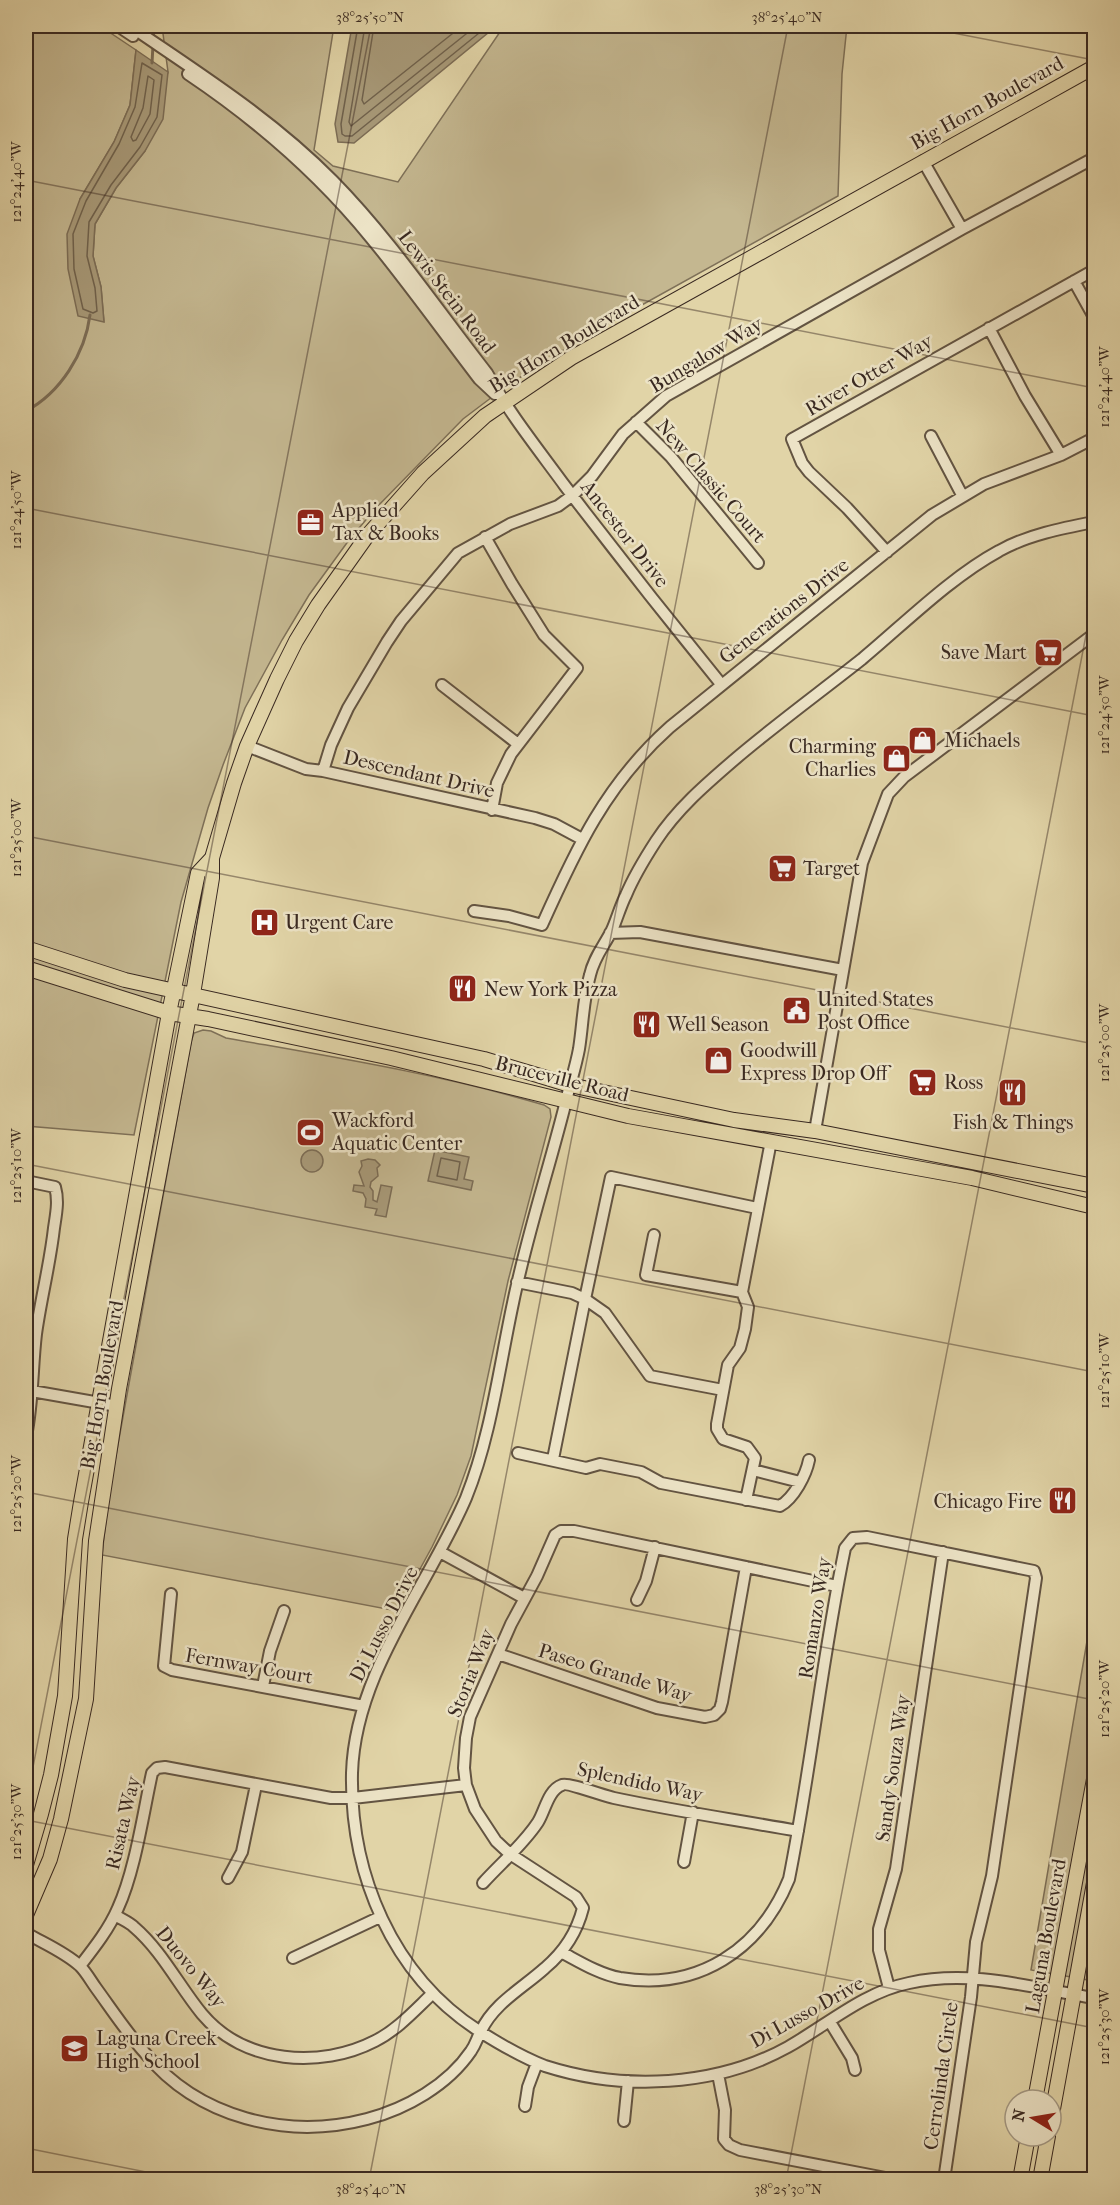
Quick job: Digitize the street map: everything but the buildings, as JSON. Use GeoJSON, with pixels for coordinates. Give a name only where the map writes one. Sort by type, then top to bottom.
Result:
{"type":"FeatureCollection","features":[{"type":"Feature","properties":{"kind":"main road","name":"Big Horn Boulevard"},"geometry":{"type":"LineString","coordinates":[[26,1915],[46,1869],[62,1819],[86,1699],[96,1541],[117,1407],[193,994],[212,878],[212,858],[247,746],[296,641],[354,553],[394,504],[461,436],[503,403],[571,358],[1095,67]]}},
{"type":"Feature","properties":{"kind":"main road","name":"Big Horn Boulevard"},"geometry":{"type":"LineString","coordinates":[[26,1865],[48,1785],[65,1696],[75,1539],[169,1013],[198,873],[212,858]]}},
{"type":"Feature","properties":{"kind":"main road","name":"Bruceville Road"},"geometry":{"type":"LineString","coordinates":[[26,948],[125,980],[484,1059],[570,1085],[734,1120],[814,1131],[1095,1186]]}},
{"type":"Feature","properties":{"kind":"main road","name":"Bruceville Road"},"geometry":{"type":"LineString","coordinates":[[26,968],[169,1013],[391,1058],[522,1088],[628,1116],[972,1178],[1095,1207]]}},
{"type":"Feature","properties":{"kind":"main road"},"geometry":{"type":"LineString","coordinates":[[706,1130],[725,1127],[800,1138],[807,1137],[814,1131]]}},
{"type":"Feature","properties":{"kind":"main road","name":"Laguna Boulevard"},"geometry":{"type":"LineString","coordinates":[[1037,2088],[1095,1779]]}},
{"type":"Feature","properties":{"kind":"main road","name":"Laguna Boulevard"},"geometry":{"type":"LineString","coordinates":[[1057,2088],[1095,1883]]}},
{"type":"Feature","properties":{"kind":"main road"},"geometry":{"type":"LineString","coordinates":[[1020,2180],[1026,2148]]}},
{"type":"Feature","properties":{"kind":"main road"},"geometry":{"type":"LineString","coordinates":[[1040,2180],[1046,2148]]}},
{"type":"Feature","properties":{"kind":"street","name":"Lewis Stein Road"},"geometry":{"type":"LineString","coordinates":[[118,26],[190,71]]}},
{"type":"Feature","properties":{"kind":"street","name":"Lewis Stein Road"},"geometry":{"type":"LineString","coordinates":[[130,26],[230,103],[279,144],[326,189],[370,237],[479,379],[503,403]]}},
{"type":"Feature","properties":{"kind":"street","name":"Bungalow Way"},"geometry":{"type":"LineString","coordinates":[[323,771],[331,745],[348,708],[401,621],[450,561],[467,547],[510,524],[558,506],[573,495],[592,476],[623,434],[666,396],[962,229],[1095,158]]}},
{"type":"Feature","properties":{"kind":"street"},"geometry":{"type":"LineString","coordinates":[[923,161],[962,229]]}},
{"type":"Feature","properties":{"kind":"street","name":"River Otter Way"},"geometry":{"type":"LineString","coordinates":[[887,552],[848,508],[815,480],[802,463],[792,440],[1095,270]]}},
{"type":"Feature","properties":{"kind":"street"},"geometry":{"type":"LineString","coordinates":[[1074,281],[1095,316]]}},
{"type":"Feature","properties":{"kind":"street"},"geometry":{"type":"LineString","coordinates":[[989,328],[1025,396],[1061,455]]}},
{"type":"Feature","properties":{"kind":"street","name":"Ancestor Drive"},"geometry":{"type":"LineString","coordinates":[[503,403],[651,597],[721,684]]}},
{"type":"Feature","properties":{"kind":"street","name":"New Classic Court"},"geometry":{"type":"LineString","coordinates":[[636,422],[671,457],[758,563]]}},
{"type":"Feature","properties":{"kind":"street"},"geometry":{"type":"LineString","coordinates":[[931,436],[963,495]]}},
{"type":"Feature","properties":{"kind":"street","name":"Generations Drive"},"geometry":{"type":"LineString","coordinates":[[474,910],[509,916],[542,926],[582,839],[616,785],[647,748],[721,684],[932,515],[963,495],[1006,475],[1061,455],[1095,438]]}},
{"type":"Feature","properties":{"kind":"street","name":"Di Lusso Drive"},"geometry":{"type":"LineString","coordinates":[[1095,522],[1047,533],[997,551],[954,581],[704,786],[670,820],[633,880],[610,933],[595,956],[590,973],[578,1052],[517,1282],[482,1450],[469,1491],[440,1552],[380,1664],[364,1706],[353,1755],[353,1798],[359,1847],[366,1878],[380,1917],[408,1962],[432,1994],[480,2031],[537,2063],[590,2076],[628,2081],[672,2080],[718,2074],[752,2064],[781,2051],[857,2004],[889,1988],[938,1978],[973,1978],[1095,1998]]}},
{"type":"Feature","properties":{"kind":"street"},"geometry":{"type":"LineString","coordinates":[[485,537],[544,635],[577,668],[518,744],[501,773],[492,810]]}},
{"type":"Feature","properties":{"kind":"street"},"geometry":{"type":"LineString","coordinates":[[814,1131],[862,863],[890,790],[904,777],[1095,634]]}},
{"type":"Feature","properties":{"kind":"street"},"geometry":{"type":"LineString","coordinates":[[442,685],[518,744]]}},
{"type":"Feature","properties":{"kind":"street","name":"Descendant Drive"},"geometry":{"type":"LineString","coordinates":[[247,746],[306,769],[535,818],[554,824],[582,839]]}},
{"type":"Feature","properties":{"kind":"street"},"geometry":{"type":"LineString","coordinates":[[610,933],[640,932],[843,970]]}},
{"type":"Feature","properties":{"kind":"street"},"geometry":{"type":"LineString","coordinates":[[746,1500],[755,1458],[747,1447],[728,1442],[721,1437],[717,1429],[728,1365],[740,1348],[745,1329],[748,1307],[742,1292],[771,1141]]}},
{"type":"Feature","properties":{"kind":"street"},"geometry":{"type":"LineString","coordinates":[[553,1459],[610,1177],[757,1208]]}},
{"type":"Feature","properties":{"kind":"street"},"geometry":{"type":"LineString","coordinates":[[26,1181],[56,1187],[58,1198],[29,1390],[31,1410],[26,1436]]}},
{"type":"Feature","properties":{"kind":"street"},"geometry":{"type":"LineString","coordinates":[[654,1234],[646,1275],[742,1292]]}},
{"type":"Feature","properties":{"kind":"street"},"geometry":{"type":"LineString","coordinates":[[517,1282],[572,1293],[605,1313],[650,1376],[723,1390]]}},
{"type":"Feature","properties":{"kind":"street"},"geometry":{"type":"LineString","coordinates":[[29,1390],[117,1407]]}},
{"type":"Feature","properties":{"kind":"street"},"geometry":{"type":"LineString","coordinates":[[518,1453],[586,1468],[600,1464],[641,1472],[661,1483],[780,1506],[785,1503],[800,1482],[807,1470],[809,1460]]}},
{"type":"Feature","properties":{"kind":"street"},"geometry":{"type":"LineString","coordinates":[[753,1470],[800,1482]]}},
{"type":"Feature","properties":{"kind":"street","name":"Storia Way"},"geometry":{"type":"LineString","coordinates":[[80,1966],[145,2054],[164,2074],[194,2096],[221,2110],[273,2125],[318,2127],[374,2118],[425,2094],[460,2066],[472,2050],[480,2031],[509,1996],[545,1969],[561,1952],[578,1924],[583,1908],[576,1897],[510,1854],[488,1830],[466,1785],[464,1754],[470,1717],[524,1598],[549,1553],[555,1535],[561,1531],[574,1531],[837,1586]]}},
{"type":"Feature","properties":{"kind":"street","name":"Romanzo Way"},"geometry":{"type":"LineString","coordinates":[[561,1952],[609,1975],[638,1979],[674,1978],[716,1964],[735,1953],[767,1922],[779,1903],[789,1879],[823,1683],[826,1640],[845,1548],[853,1538],[867,1537],[1027,1569],[1034,1571],[1036,1578],[992,1876],[976,1942],[973,1978]]}},
{"type":"Feature","properties":{"kind":"street"},"geometry":{"type":"LineString","coordinates":[[637,1600],[646,1581],[655,1547]]}},
{"type":"Feature","properties":{"kind":"street"},"geometry":{"type":"LineString","coordinates":[[440,1552],[524,1598]]}},
{"type":"Feature","properties":{"kind":"street","name":"Sandy Souza Way"},"geometry":{"type":"LineString","coordinates":[[889,1988],[879,1950],[879,1929],[894,1882],[899,1853],[943,1552]]}},
{"type":"Feature","properties":{"kind":"street","name":"Paseo Grande Way"},"geometry":{"type":"LineString","coordinates":[[498,1654],[657,1708],[705,1717],[714,1715],[720,1709],[722,1702],[746,1567]]}},
{"type":"Feature","properties":{"kind":"street","name":"Fernway Court"},"geometry":{"type":"LineString","coordinates":[[171,1594],[164,1666],[172,1670],[364,1706]]}},
{"type":"Feature","properties":{"kind":"street"},"geometry":{"type":"LineString","coordinates":[[263,1686],[270,1651],[284,1611]]}},
{"type":"Feature","properties":{"kind":"street","name":"Risata Way"},"geometry":{"type":"LineString","coordinates":[[80,1966],[115,1915],[127,1883],[152,1773],[157,1768],[165,1767],[321,1797],[353,1798],[466,1785]]}},
{"type":"Feature","properties":{"kind":"street","name":"Splendido Way"},"geometry":{"type":"LineString","coordinates":[[510,1854],[539,1821],[552,1791],[562,1784],[571,1784],[594,1793],[624,1800],[798,1831]]}},
{"type":"Feature","properties":{"kind":"street"},"geometry":{"type":"LineString","coordinates":[[228,1878],[242,1852],[256,1785]]}},
{"type":"Feature","properties":{"kind":"street"},"geometry":{"type":"LineString","coordinates":[[684,1862],[693,1812]]}},
{"type":"Feature","properties":{"kind":"street"},"geometry":{"type":"LineString","coordinates":[[483,1883],[510,1854]]}},
{"type":"Feature","properties":{"kind":"street","name":"Duovo Way"},"geometry":{"type":"LineString","coordinates":[[115,1915],[134,1927],[153,1948],[204,2016],[219,2029],[254,2049],[278,2057],[297,2059],[322,2057],[359,2049],[385,2036],[432,1994]]}},
{"type":"Feature","properties":{"kind":"street"},"geometry":{"type":"LineString","coordinates":[[293,1958],[380,1917]]}},
{"type":"Feature","properties":{"kind":"street"},"geometry":{"type":"LineString","coordinates":[[26,1933],[80,1966]]}},
{"type":"Feature","properties":{"kind":"street","name":"Cerrolinda Circle"},"geometry":{"type":"LineString","coordinates":[[944,2180],[973,1978]]}},
{"type":"Feature","properties":{"kind":"street"},"geometry":{"type":"LineString","coordinates":[[830,2022],[852,2058],[855,2070]]}},
{"type":"Feature","properties":{"kind":"street"},"geometry":{"type":"LineString","coordinates":[[525,2106],[528,2087],[537,2063]]}},
{"type":"Feature","properties":{"kind":"street"},"geometry":{"type":"LineString","coordinates":[[718,2074],[725,2110],[724,2139],[729,2145],[740,2150],[896,2180]]}},
{"type":"Feature","properties":{"kind":"street"},"geometry":{"type":"LineString","coordinates":[[624,2121],[628,2081]]}},
{"type":"Feature","properties":{"kind":"shaded area"},"geometry":{"type":"Polygon","coordinates":[[[26,26],[100,26],[136,50],[130,105],[114,142],[80,199],[104,322],[101,287],[93,256],[95,224],[116,188],[145,151],[168,72],[162,26],[334,26],[314,150],[333,166],[398,182],[504,26],[847,26],[842,74],[838,196],[586,336],[508,385],[463,419],[375,509],[309,595],[245,708],[208,808],[181,902],[134,1135],[26,1126],[26,26]]]}},
{"type":"Feature","properties":{"kind":"shaded area"},"geometry":{"type":"Polygon","coordinates":[[[203,1030],[226,1038],[465,1084],[544,1105],[550,1109],[551,1117],[508,1281],[471,1456],[457,1495],[397,1611],[102,1555],[109,1494],[191,1042],[194,1033],[203,1030]]]}},
{"type":"Feature","properties":{"kind":"shaded area"},"geometry":{"type":"Polygon","coordinates":[[[1094,1600],[1094,1981],[1031,1970],[1094,1600]]]}},
{"type":"Feature","properties":{"kind":"water"},"geometry":{"type":"Polygon","coordinates":[[[352,26],[508,26],[488,33],[354,143],[338,142],[335,124],[352,26]]]}},
{"type":"Feature","properties":{"kind":"water"},"geometry":{"type":"Polygon","coordinates":[[[136,50],[168,72],[163,119],[145,151],[116,188],[95,224],[93,256],[101,287],[104,322],[78,316],[68,269],[67,234],[80,199],[114,142],[130,105],[136,50]]]}},
{"type":"Feature","properties":{"kind":"water"},"geometry":{"type":"Polygon","coordinates":[[[312,1150],[320,1153],[323,1161],[320,1169],[312,1172],[304,1169],[301,1161],[304,1153],[312,1150]]]}},
{"type":"Feature","properties":{"kind":"water"},"geometry":{"type":"Polygon","coordinates":[[[435,1150],[469,1157],[464,1179],[473,1181],[471,1190],[428,1181],[435,1150]]]}},
{"type":"Feature","properties":{"kind":"water"},"geometry":{"type":"Polygon","coordinates":[[[375,1160],[380,1165],[377,1168],[378,1176],[371,1182],[370,1187],[373,1191],[373,1200],[377,1202],[381,1185],[392,1187],[386,1217],[375,1215],[377,1209],[365,1207],[366,1199],[363,1193],[353,1191],[354,1185],[364,1186],[359,1172],[362,1166],[361,1161],[375,1160]]]}},
{"type":"Feature","properties":{"kind":"waterway"},"geometry":{"type":"LineString","coordinates":[[153,39],[154,26]]}},
{"type":"Feature","properties":{"kind":"waterway"},"geometry":{"type":"LineString","coordinates":[[152,63],[153,45]]}},
{"type":"Feature","properties":{"kind":"waterway"},"geometry":{"type":"LineString","coordinates":[[26,411],[50,394],[69,371],[83,344],[90,315]]}},
{"type":"Feature","properties":{"kind":"waterway"},"geometry":{"type":"LineString","coordinates":[[26,455],[28,458],[26,466]]}},
{"type":"Feature","properties":{"kind":"place","name":"Applied Tax & Books"},"geometry":{"type":"Point","coordinates":[311,522]}},
{"type":"Feature","properties":{"kind":"place","name":"Save Mart"},"geometry":{"type":"Point","coordinates":[1048,652]}},
{"type":"Feature","properties":{"kind":"place","name":"Michaels"},"geometry":{"type":"Point","coordinates":[923,740]}},
{"type":"Feature","properties":{"kind":"place","name":"Charming Charlies"},"geometry":{"type":"Point","coordinates":[897,758]}},
{"type":"Feature","properties":{"kind":"place","name":"Target"},"geometry":{"type":"Point","coordinates":[782,868]}},
{"type":"Feature","properties":{"kind":"place","name":"Urgent Care"},"geometry":{"type":"Point","coordinates":[264,922]}},
{"type":"Feature","properties":{"kind":"place","name":"New York Pizza"},"geometry":{"type":"Point","coordinates":[463,989]}},
{"type":"Feature","properties":{"kind":"place","name":"United States Post Office"},"geometry":{"type":"Point","coordinates":[796,1010]}},
{"type":"Feature","properties":{"kind":"place","name":"Well Season"},"geometry":{"type":"Point","coordinates":[646,1024]}},
{"type":"Feature","properties":{"kind":"place","name":"Goodwill Express Drop Off"},"geometry":{"type":"Point","coordinates":[719,1061]}},
{"type":"Feature","properties":{"kind":"place","name":"Ross"},"geometry":{"type":"Point","coordinates":[923,1082]}},
{"type":"Feature","properties":{"kind":"place","name":"Fish & Things"},"geometry":{"type":"Point","coordinates":[1013,1092]}},
{"type":"Feature","properties":{"kind":"place","name":"Wackford Aquatic Center"},"geometry":{"type":"Point","coordinates":[311,1132]}},
{"type":"Feature","properties":{"kind":"place","name":"Chicago Fire"},"geometry":{"type":"Point","coordinates":[1063,1501]}},
{"type":"Feature","properties":{"kind":"place","name":"Laguna Creek High School"},"geometry":{"type":"Point","coordinates":[75,2049]}}]}
